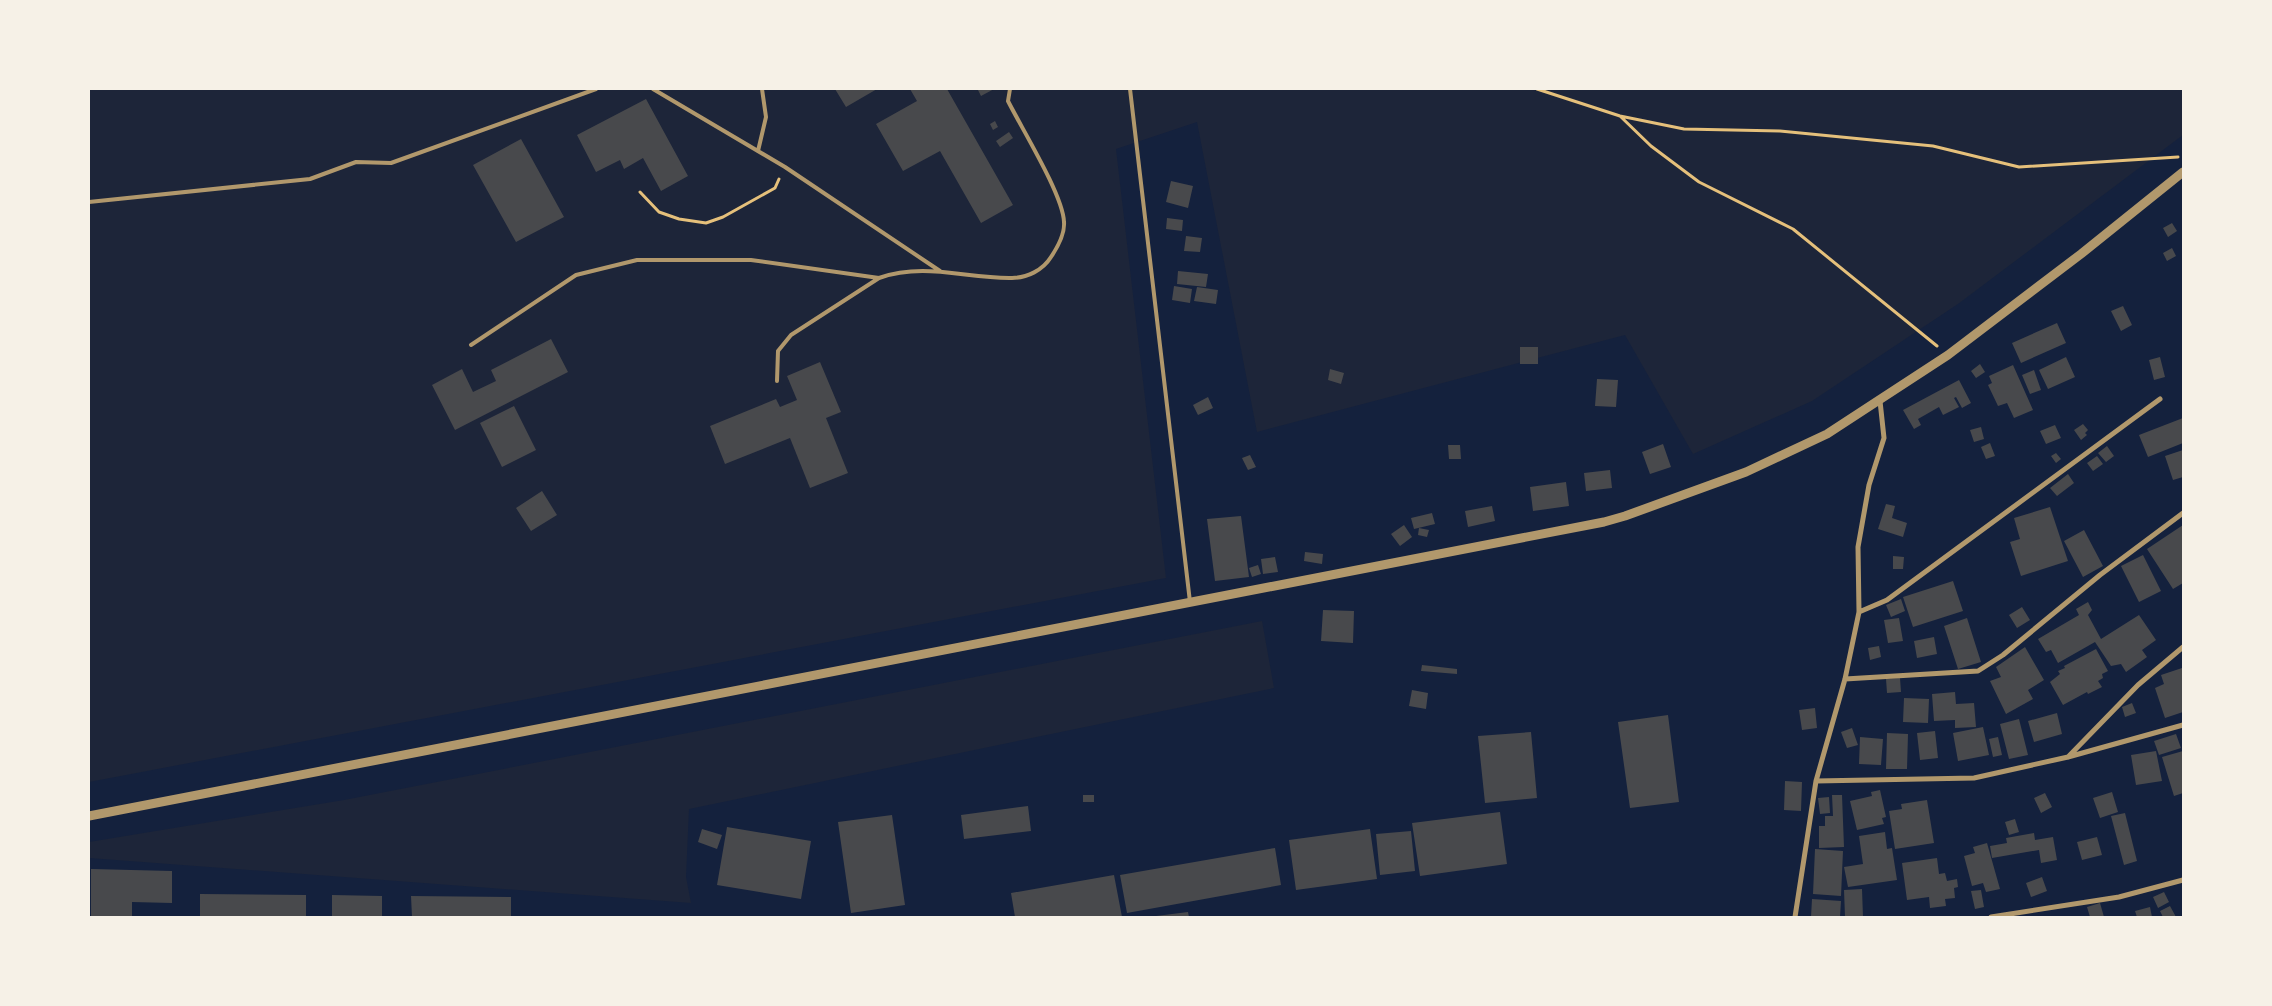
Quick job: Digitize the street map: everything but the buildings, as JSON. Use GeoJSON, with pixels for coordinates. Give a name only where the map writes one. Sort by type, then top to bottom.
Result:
{"type":"FeatureCollection","features":[{"type":"Feature","properties":{"kind":"street"},"geometry":{"type":"LineString","coordinates":[[89,816],[1604,522],[1626,516],[1754,468],[1827,434],[1948,355],[2081,254],[2183,172]]}},
{"type":"Feature","properties":{"kind":"street"},"geometry":{"type":"LineString","coordinates":[[1859,612],[1887,600],[2160,399]]}},
{"type":"Feature","properties":{"kind":"street"},"geometry":{"type":"LineString","coordinates":[[1795,917],[1816,781],[1845,679],[1859,612],[1858,547],[1869,485],[1884,438],[1880,401]]}},
{"type":"Feature","properties":{"kind":"street"},"geometry":{"type":"LineString","coordinates":[[1845,679],[1978,671],[2003,654],[2100,575],[2183,512]]}},
{"type":"Feature","properties":{"kind":"street"},"geometry":{"type":"LineString","coordinates":[[2068,757],[2138,685],[2183,647]]}},
{"type":"Feature","properties":{"kind":"street"},"geometry":{"type":"LineString","coordinates":[[1816,781],[1974,778],[2068,757],[2183,725]]}},
{"type":"Feature","properties":{"kind":"street"},"geometry":{"type":"LineString","coordinates":[[1991,917],[2119,897],[2183,880]]}},
{"type":"Feature","properties":{"kind":"lane"},"geometry":{"type":"LineString","coordinates":[[89,202],[310,180],[356,162],[391,163],[596,89]]}},
{"type":"Feature","properties":{"kind":"lane"},"geometry":{"type":"LineString","coordinates":[[653,89],[785,168],[940,270]]}},
{"type":"Feature","properties":{"kind":"lane"},"geometry":{"type":"LineString","coordinates":[[758,151],[766,116],[762,89]]}},
{"type":"Feature","properties":{"kind":"lane"},"geometry":{"type":"LineString","coordinates":[[777,381],[778,351],[790,335],[879,278],[890,274],[940,270],[1013,278],[1030,275],[1046,264],[1057,247],[1065,224],[1062,204],[1008,102],[1010,89]]}},
{"type":"Feature","properties":{"kind":"lane"},"geometry":{"type":"LineString","coordinates":[[1130,89],[1190,602]]}},
{"type":"Feature","properties":{"kind":"lane"},"geometry":{"type":"LineString","coordinates":[[471,345],[576,275],[636,260],[751,260],[879,278]]}},
{"type":"Feature","properties":{"kind":"path"},"geometry":{"type":"LineString","coordinates":[[1537,89],[1620,116],[1684,129],[1780,131],[1933,146],[2019,167],[2183,157]]}},
{"type":"Feature","properties":{"kind":"path"},"geometry":{"type":"LineString","coordinates":[[1620,116],[1651,146],[1700,182],[1793,229],[1948,355]]}},
{"type":"Feature","properties":{"kind":"path"},"geometry":{"type":"LineString","coordinates":[[640,192],[659,212],[679,219],[706,223],[723,217],[775,188],[785,168]]}},
{"type":"Feature","properties":{"kind":"shaded area"},"geometry":{"type":"Polygon","coordinates":[[[89,89],[2183,89],[2183,135],[1958,304],[1812,401],[1693,454],[1625,335],[1257,432],[1197,122],[1116,149],[1166,578],[89,782],[89,89]]]}},
{"type":"Feature","properties":{"kind":"shaded area"},"geometry":{"type":"Polygon","coordinates":[[[1262,621],[1274,688],[689,809],[686,877],[691,903],[89,858],[89,842],[344,800],[1262,621]]]}}]}
